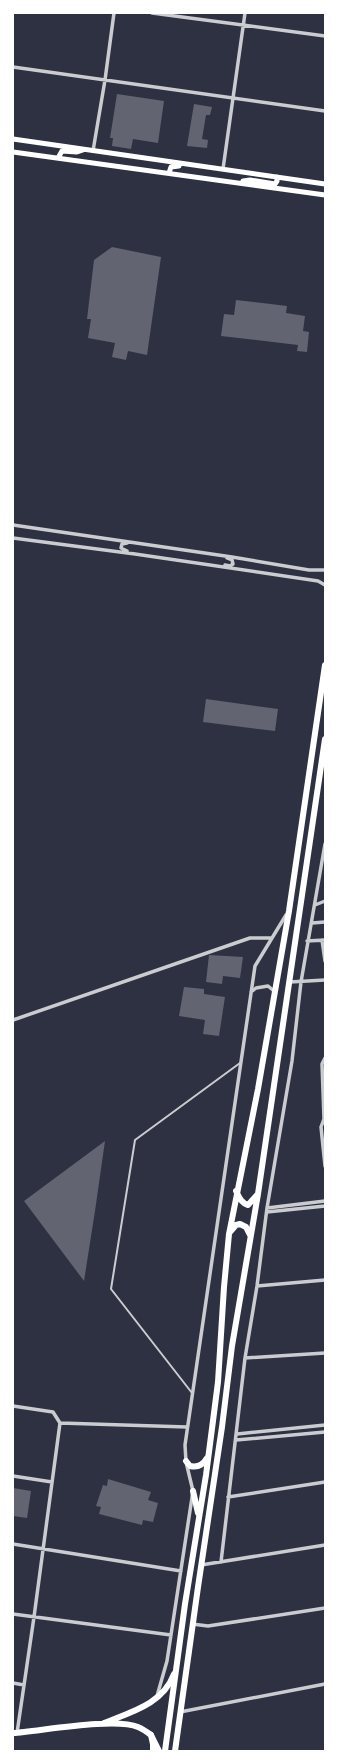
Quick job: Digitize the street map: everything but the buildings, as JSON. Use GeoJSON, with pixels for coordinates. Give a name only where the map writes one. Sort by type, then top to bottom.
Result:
{"type":"FeatureCollection","features":[{"type":"Feature","properties":{"kind":"main road"},"geometry":{"type":"LineString","coordinates":[[13,139],[325,184]]}},
{"type":"Feature","properties":{"kind":"main road"},"geometry":{"type":"LineString","coordinates":[[58,158],[62,151],[77,152],[84,149]]}},
{"type":"Feature","properties":{"kind":"main road"},"geometry":{"type":"LineString","coordinates":[[13,152],[169,172],[325,195]]}},
{"type":"Feature","properties":{"kind":"main road"},"geometry":{"type":"LineString","coordinates":[[169,172],[170,168],[173,166],[204,166]]}},
{"type":"Feature","properties":{"kind":"main road"},"geometry":{"type":"LineString","coordinates":[[236,182],[250,180],[275,184],[277,182],[277,177]]}},
{"type":"Feature","properties":{"kind":"main road"},"geometry":{"type":"LineString","coordinates":[[165,1751],[218,1382],[229,1234],[236,1191],[258,1089],[289,911],[325,665]]}},
{"type":"Feature","properties":{"kind":"main road"},"geometry":{"type":"LineString","coordinates":[[175,1751],[192,1624],[222,1427],[232,1346],[258,1194],[323,763],[325,739]]}},
{"type":"Feature","properties":{"kind":"main road"},"geometry":{"type":"LineString","coordinates":[[236,1191],[242,1202],[248,1205],[258,1194]]}},
{"type":"Feature","properties":{"kind":"main road"},"geometry":{"type":"LineString","coordinates":[[229,1234],[233,1228],[240,1224],[246,1227],[250,1235]]}},
{"type":"Feature","properties":{"kind":"main road"},"geometry":{"type":"LineString","coordinates":[[186,1461],[190,1466],[197,1466],[204,1463],[208,1457]]}},
{"type":"Feature","properties":{"kind":"main road"},"geometry":{"type":"LineString","coordinates":[[193,1491],[199,1517]]}},
{"type":"Feature","properties":{"kind":"main road"},"geometry":{"type":"LineString","coordinates":[[99,1724],[132,1712],[155,1699],[166,1689],[176,1670]]}},
{"type":"Feature","properties":{"kind":"main road"},"geometry":{"type":"LineString","coordinates":[[15,1733],[99,1724],[137,1726],[151,1735],[159,1751]]}},
{"type":"Feature","properties":{"kind":"main road"},"geometry":{"type":"LineString","coordinates":[[151,1735],[154,1744],[153,1751]]}},
{"type":"Feature","properties":{"kind":"street"},"geometry":{"type":"LineString","coordinates":[[94,150],[114,13]]}},
{"type":"Feature","properties":{"kind":"street"},"geometry":{"type":"LineString","coordinates":[[152,13],[325,36]]}},
{"type":"Feature","properties":{"kind":"street"},"geometry":{"type":"LineString","coordinates":[[223,169],[245,13]]}},
{"type":"Feature","properties":{"kind":"street"},"geometry":{"type":"LineString","coordinates":[[13,67],[325,111]]}},
{"type":"Feature","properties":{"kind":"street"},"geometry":{"type":"LineString","coordinates":[[13,525],[219,555],[316,571],[325,570]]}},
{"type":"Feature","properties":{"kind":"street"},"geometry":{"type":"LineString","coordinates":[[13,538],[318,581],[325,585]]}},
{"type":"Feature","properties":{"kind":"street"},"geometry":{"type":"LineString","coordinates":[[135,554],[122,549],[122,544],[126,543],[154,546]]}},
{"type":"Feature","properties":{"kind":"street"},"geometry":{"type":"LineString","coordinates":[[188,562],[232,565],[232,560],[219,555]]}},
{"type":"Feature","properties":{"kind":"street"},"geometry":{"type":"LineString","coordinates":[[221,1562],[245,1358],[257,1286],[267,1210],[292,1061],[307,941],[312,923],[325,844]]}},
{"type":"Feature","properties":{"kind":"street"},"geometry":{"type":"LineString","coordinates":[[315,905],[325,901]]}},
{"type":"Feature","properties":{"kind":"street"},"geometry":{"type":"LineString","coordinates":[[155,1699],[167,1661],[193,1491],[186,1461],[185,1445],[187,1427],[254,966],[289,911]]}},
{"type":"Feature","properties":{"kind":"street"},"geometry":{"type":"LineString","coordinates":[[312,923],[325,922]]}},
{"type":"Feature","properties":{"kind":"street"},"geometry":{"type":"LineString","coordinates":[[13,1020],[250,938],[271,938]]}},
{"type":"Feature","properties":{"kind":"street"},"geometry":{"type":"LineString","coordinates":[[307,941],[324,940],[325,961]]}},
{"type":"Feature","properties":{"kind":"street"},"geometry":{"type":"LineString","coordinates":[[290,982],[325,980]]}},
{"type":"Feature","properties":{"kind":"street"},"geometry":{"type":"LineString","coordinates":[[251,992],[256,988],[268,986],[272,988],[275,993]]}},
{"type":"Feature","properties":{"kind":"street"},"geometry":{"type":"LineString","coordinates":[[325,1058],[322,1064],[325,1166]]}},
{"type":"Feature","properties":{"kind":"street"},"geometry":{"type":"LineString","coordinates":[[267,1210],[325,1201]]}},
{"type":"Feature","properties":{"kind":"street"},"geometry":{"type":"LineString","coordinates":[[267,1210],[325,1206]]}},
{"type":"Feature","properties":{"kind":"street"},"geometry":{"type":"LineString","coordinates":[[257,1286],[325,1280]]}},
{"type":"Feature","properties":{"kind":"street"},"geometry":{"type":"LineString","coordinates":[[245,1358],[325,1353]]}},
{"type":"Feature","properties":{"kind":"street"},"geometry":{"type":"LineString","coordinates":[[13,1406],[53,1412],[60,1423],[44,1549],[24,1685],[15,1733]]}},
{"type":"Feature","properties":{"kind":"street"},"geometry":{"type":"LineString","coordinates":[[60,1423],[187,1427]]}},
{"type":"Feature","properties":{"kind":"street"},"geometry":{"type":"LineString","coordinates":[[237,1434],[325,1425]]}},
{"type":"Feature","properties":{"kind":"street"},"geometry":{"type":"LineString","coordinates":[[236,1440],[325,1432]]}},
{"type":"Feature","properties":{"kind":"street"},"geometry":{"type":"LineString","coordinates":[[13,1476],[52,1482]]}},
{"type":"Feature","properties":{"kind":"street"},"geometry":{"type":"LineString","coordinates":[[228,1497],[325,1482]]}},
{"type":"Feature","properties":{"kind":"street"},"geometry":{"type":"LineString","coordinates":[[13,1544],[181,1570]]}},
{"type":"Feature","properties":{"kind":"street"},"geometry":{"type":"LineString","coordinates":[[201,1565],[325,1545]]}},
{"type":"Feature","properties":{"kind":"street"},"geometry":{"type":"LineString","coordinates":[[192,1624],[208,1626],[325,1608]]}},
{"type":"Feature","properties":{"kind":"street"},"geometry":{"type":"LineString","coordinates":[[13,1614],[171,1635]]}},
{"type":"Feature","properties":{"kind":"street"},"geometry":{"type":"LineString","coordinates":[[13,1683],[24,1685]]}},
{"type":"Feature","properties":{"kind":"street"},"geometry":{"type":"LineString","coordinates":[[180,1712],[325,1684]]}},
{"type":"Feature","properties":{"kind":"lane"},"geometry":{"type":"LineString","coordinates":[[192,1394],[111,1289],[135,1140],[240,1063]]}}]}
